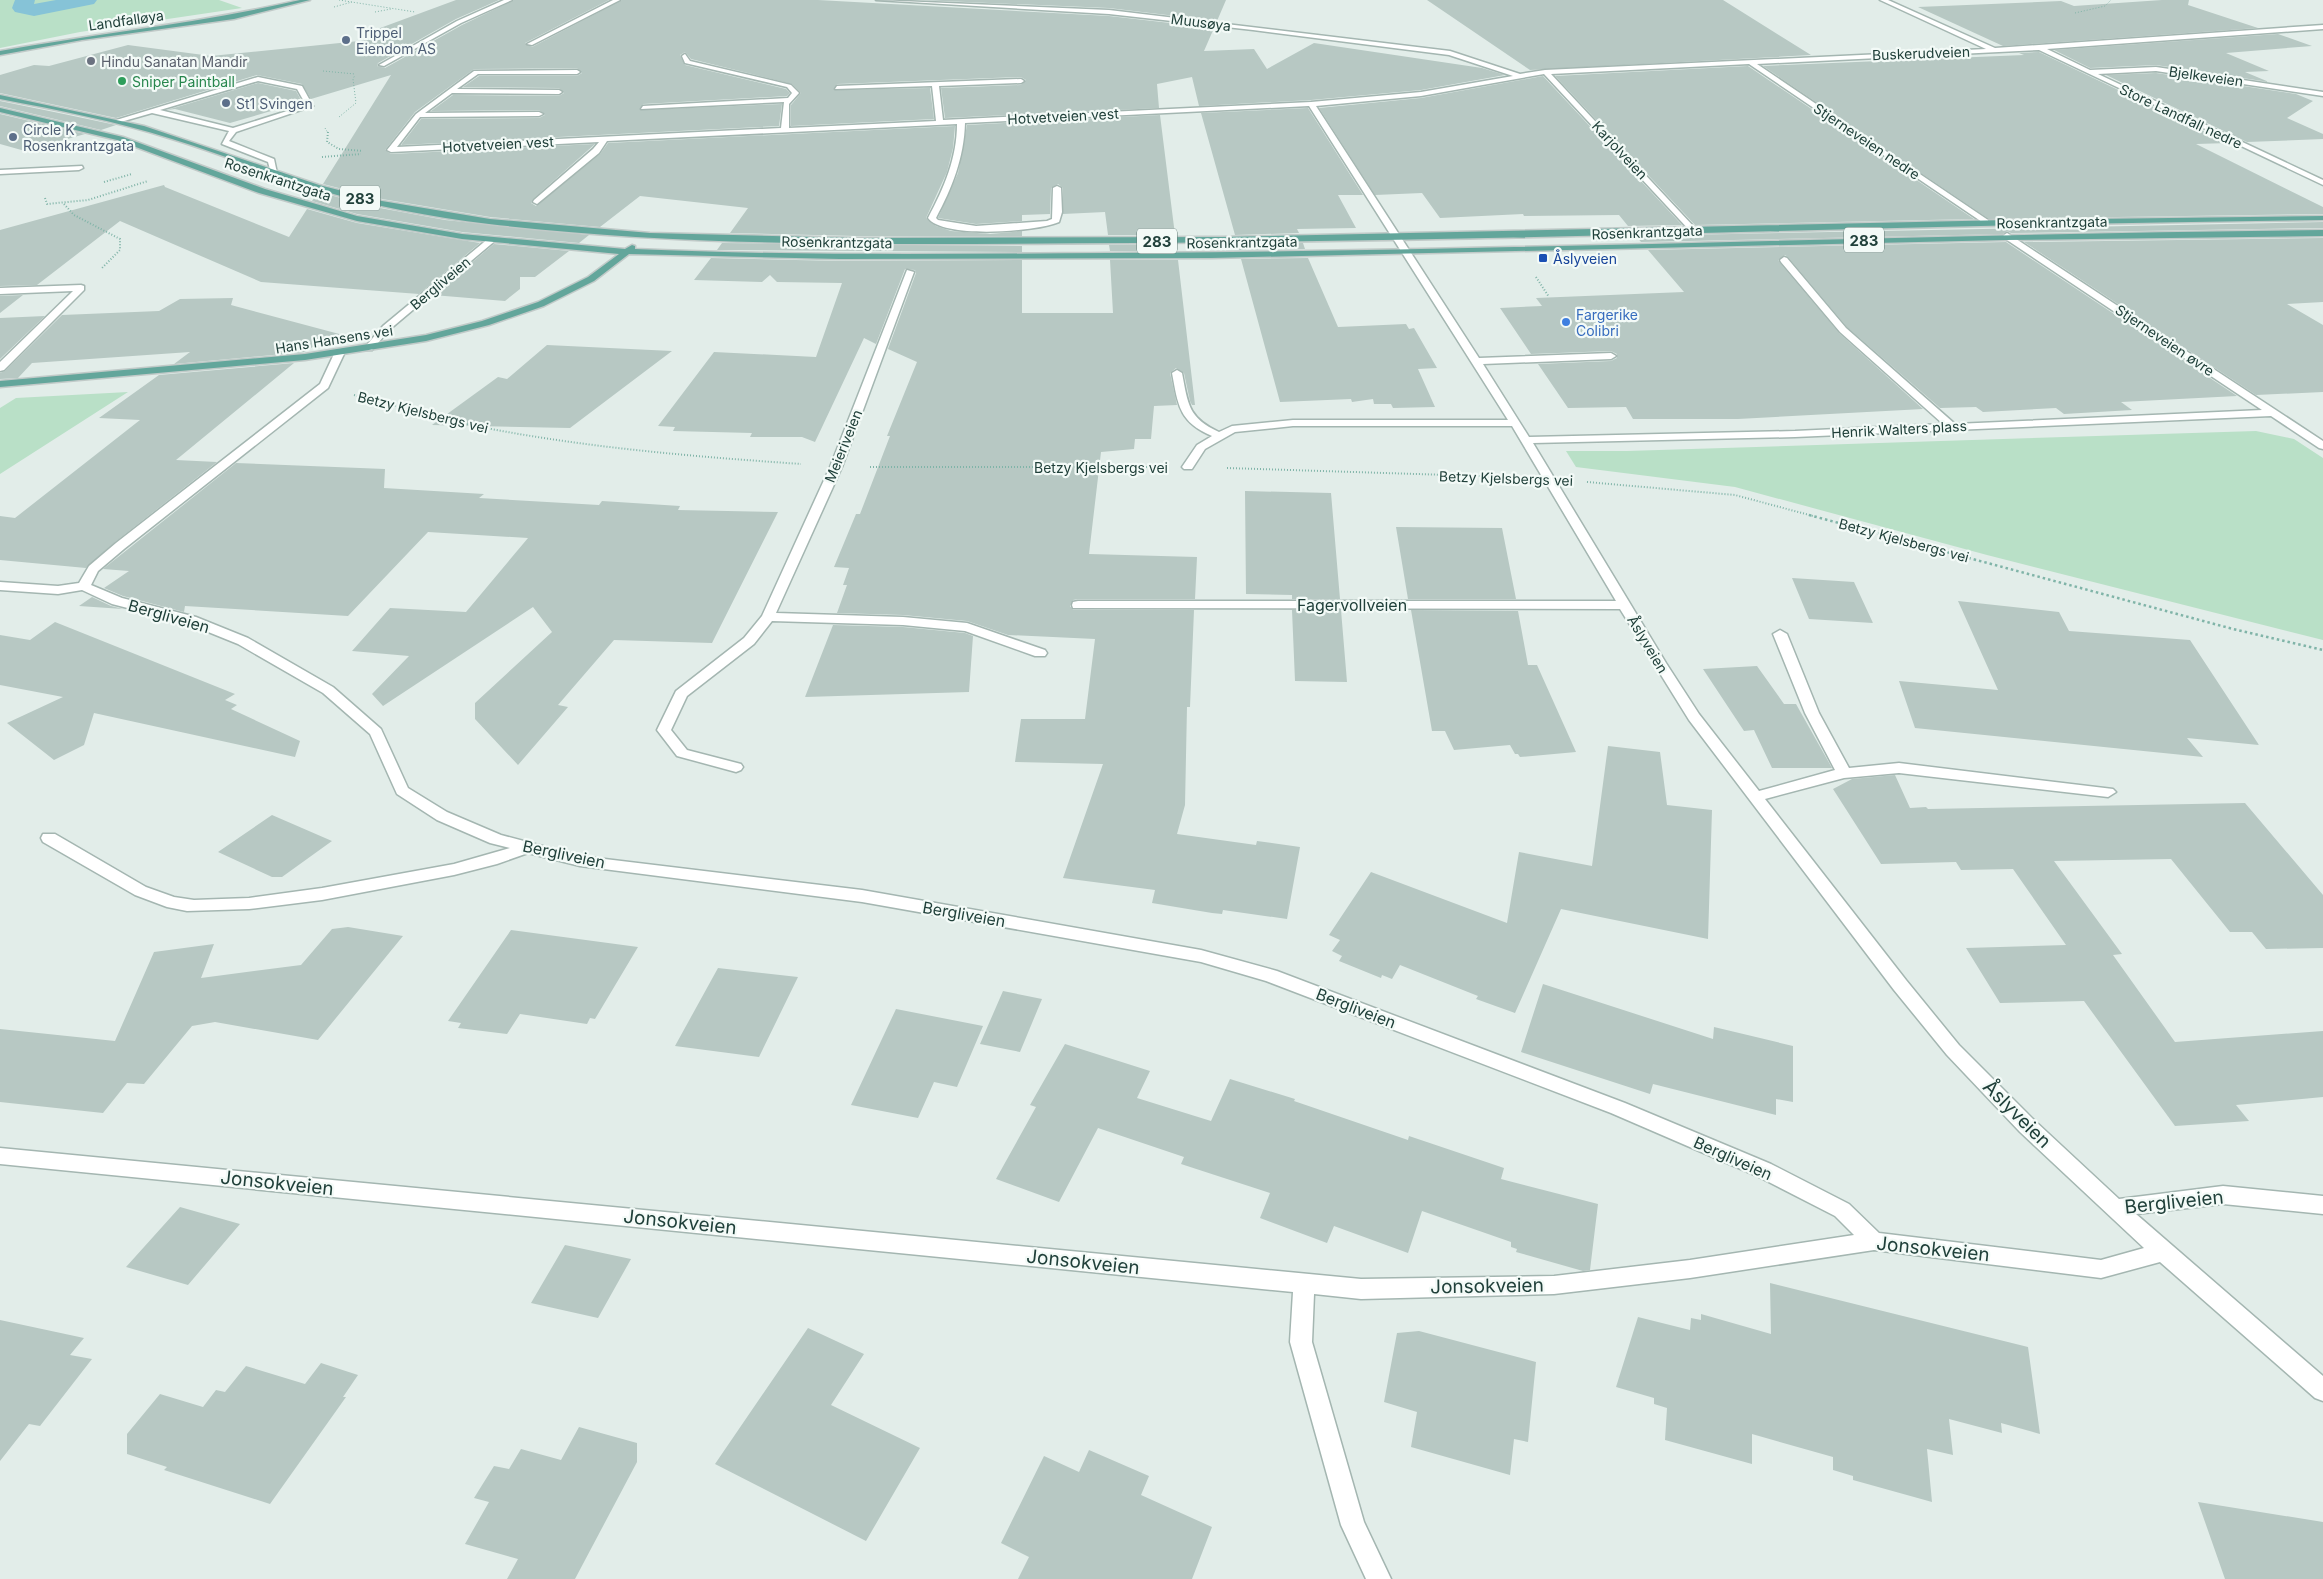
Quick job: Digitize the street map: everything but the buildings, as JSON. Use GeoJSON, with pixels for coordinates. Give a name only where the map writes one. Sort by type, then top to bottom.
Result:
{"type":"FeatureCollection","features":[{"type":"Feature","properties":{"kind":"main road","name":"Landfalløya"},"geometry":{"type":"LineString","coordinates":[[2,53],[82,38],[234,17],[307,0]]}},
{"type":"Feature","properties":{"kind":"main road","name":"Rosenkrantzgata"},"geometry":{"type":"LineString","coordinates":[[0,97],[118,121],[166,134],[341,194],[448,216],[598,233],[645,236],[918,241],[1395,238],[1985,222],[2323,218]]}},
{"type":"Feature","properties":{"kind":"main road","name":"Rosenkrantzgata"},"geometry":{"type":"LineString","coordinates":[[0,110],[96,132],[281,198],[340,214],[414,229],[492,240],[628,251],[914,256],[1208,256],[1405,253],[2007,236],[2323,232]]}},
{"type":"Feature","properties":{"kind":"main road","name":"Hans Hansens vei"},"geometry":{"type":"LineString","coordinates":[[0,384],[271,362],[339,354],[438,335],[520,311],[555,298],[594,278],[645,236]]}},
{"type":"Feature","properties":{"kind":"street"},"geometry":{"type":"LineString","coordinates":[[382,64],[459,22],[509,0]]}},
{"type":"Feature","properties":{"kind":"street"},"geometry":{"type":"LineString","coordinates":[[530,44],[617,0]]}},
{"type":"Feature","properties":{"kind":"street","name":"Muusøya"},"geometry":{"type":"LineString","coordinates":[[879,0],[1148,16],[1450,53],[1518,76]]}},
{"type":"Feature","properties":{"kind":"street"},"geometry":{"type":"LineString","coordinates":[[989,6],[997,0]]}},
{"type":"Feature","properties":{"kind":"street"},"geometry":{"type":"LineString","coordinates":[[1883,0],[1995,50]]}},
{"type":"Feature","properties":{"kind":"street","name":"Buskerudveien"},"geometry":{"type":"LineString","coordinates":[[1518,76],[1545,72],[1749,61],[2040,48],[2323,27]]}},
{"type":"Feature","properties":{"kind":"street","name":"Store Landfall nedre"},"geometry":{"type":"LineString","coordinates":[[2040,48],[2323,183]]}},
{"type":"Feature","properties":{"kind":"street"},"geometry":{"type":"LineString","coordinates":[[685,56],[687,62],[790,86],[796,93],[786,104],[785,130]]}},
{"type":"Feature","properties":{"kind":"street","name":"Stjerneveien nedre"},"geometry":{"type":"LineString","coordinates":[[1749,61],[1985,222]]}},
{"type":"Feature","properties":{"kind":"street","name":"Bjelkeveien"},"geometry":{"type":"LineString","coordinates":[[2088,72],[2156,69],[2323,94]]}},
{"type":"Feature","properties":{"kind":"street"},"geometry":{"type":"LineString","coordinates":[[391,150],[418,115],[476,72],[577,72]]}},
{"type":"Feature","properties":{"kind":"street","name":"Karjolveien"},"geometry":{"type":"LineString","coordinates":[[1545,72],[1554,79],[1692,230]]}},
{"type":"Feature","properties":{"kind":"street","name":"Hotvetveien vest"},"geometry":{"type":"LineString","coordinates":[[391,150],[1311,104],[1421,94],[1518,76]]}},
{"type":"Feature","properties":{"kind":"street"},"geometry":{"type":"LineString","coordinates":[[118,121],[154,110],[258,79],[300,87],[310,106],[233,130],[154,110]]}},
{"type":"Feature","properties":{"kind":"street"},"geometry":{"type":"LineString","coordinates":[[838,88],[1020,81]]}},
{"type":"Feature","properties":{"kind":"street"},"geometry":{"type":"LineString","coordinates":[[935,84],[940,122]]}},
{"type":"Feature","properties":{"kind":"street"},"geometry":{"type":"LineString","coordinates":[[449,91],[559,92]]}},
{"type":"Feature","properties":{"kind":"street"},"geometry":{"type":"LineString","coordinates":[[643,108],[789,100]]}},
{"type":"Feature","properties":{"kind":"street","name":"Åslyveien"},"geometry":{"type":"LineString","coordinates":[[1311,104],[1515,423],[1694,717],[1953,1050],[2027,1126],[2115,1208],[2163,1252],[2323,1390]]}},
{"type":"Feature","properties":{"kind":"street"},"geometry":{"type":"LineString","coordinates":[[418,115],[539,114]]}},
{"type":"Feature","properties":{"kind":"street"},"geometry":{"type":"LineString","coordinates":[[961,121],[962,137],[953,178],[932,218],[935,222],[944,226],[980,228],[1049,223],[1056,220],[1058,188]]}},
{"type":"Feature","properties":{"kind":"street"},"geometry":{"type":"LineString","coordinates":[[233,130],[227,137],[226,142],[271,161],[274,172]]}},
{"type":"Feature","properties":{"kind":"street"},"geometry":{"type":"LineString","coordinates":[[537,202],[596,151],[605,139]]}},
{"type":"Feature","properties":{"kind":"street"},"geometry":{"type":"LineString","coordinates":[[0,172],[79,168]]}},
{"type":"Feature","properties":{"kind":"street","name":"Stjerneveien øvre"},"geometry":{"type":"LineString","coordinates":[[2007,236],[2323,446]]}},
{"type":"Feature","properties":{"kind":"street","name":"Bergliveien"},"geometry":{"type":"LineString","coordinates":[[369,348],[386,328],[492,240]]}},
{"type":"Feature","properties":{"kind":"street"},"geometry":{"type":"LineString","coordinates":[[1784,260],[1843,330],[1952,427]]}},
{"type":"Feature","properties":{"kind":"street","name":"Meieriveien"},"geometry":{"type":"LineString","coordinates":[[736,767],[682,753],[664,730],[681,694],[749,641],[768,617],[836,467],[910,272]]}},
{"type":"Feature","properties":{"kind":"street"},"geometry":{"type":"LineString","coordinates":[[0,291],[81,288]]}},
{"type":"Feature","properties":{"kind":"street"},"geometry":{"type":"LineString","coordinates":[[0,368],[81,288]]}},
{"type":"Feature","properties":{"kind":"street"},"geometry":{"type":"LineString","coordinates":[[0,586],[44,590],[84,586],[93,569],[120,546],[324,386],[339,354]]}},
{"type":"Feature","properties":{"kind":"street"},"geometry":{"type":"LineString","coordinates":[[1476,361],[1611,356]]}},
{"type":"Feature","properties":{"kind":"street"},"geometry":{"type":"LineString","coordinates":[[1177,373],[1186,413],[1196,426],[1220,436]]}},
{"type":"Feature","properties":{"kind":"street","name":"Henrik Walters plass"},"geometry":{"type":"LineString","coordinates":[[1525,440],[1795,434],[2274,413]]}},
{"type":"Feature","properties":{"kind":"street"},"geometry":{"type":"LineString","coordinates":[[1188,467],[1201,447],[1232,429],[1293,423],[1515,423]]}},
{"type":"Feature","properties":{"kind":"street","name":"Bergliveien"},"geometry":{"type":"LineString","coordinates":[[84,586],[117,601],[192,620],[243,641],[328,690],[376,732],[402,791],[442,816],[496,839],[580,861],[862,896],[1201,956],[1271,976],[1618,1108],[1764,1170],[1842,1210],[1874,1241]]}},
{"type":"Feature","properties":{"kind":"street","name":"Fagervollveien"},"geometry":{"type":"LineString","coordinates":[[1078,605],[1625,605]]}},
{"type":"Feature","properties":{"kind":"street"},"geometry":{"type":"LineString","coordinates":[[768,617],[903,621],[966,627],[1040,653]]}},
{"type":"Feature","properties":{"kind":"street"},"geometry":{"type":"LineString","coordinates":[[1780,634],[1812,713],[1844,773]]}},
{"type":"Feature","properties":{"kind":"street"},"geometry":{"type":"LineString","coordinates":[[1755,797],[1844,773],[1867,769],[1899,768],[2108,792]]}},
{"type":"Feature","properties":{"kind":"street"},"geometry":{"type":"LineString","coordinates":[[49,838],[145,893],[174,903],[200,906],[274,902],[335,892],[476,865],[501,859],[528,847]]}},
{"type":"Feature","properties":{"kind":"street","name":"Jonsokveien"},"geometry":{"type":"LineString","coordinates":[[0,1156],[1304,1285],[1361,1289],[1554,1285],[1699,1268],[1874,1241],[2101,1269],[2163,1252]]}},
{"type":"Feature","properties":{"kind":"street","name":"Bergliveien"},"geometry":{"type":"LineString","coordinates":[[2115,1208],[2223,1195],[2323,1205]]}},
{"type":"Feature","properties":{"kind":"street"},"geometry":{"type":"LineString","coordinates":[[1304,1285],[1301,1342],[1353,1525],[1379,1579]]}},
{"type":"Feature","properties":{"kind":"path"},"geometry":{"type":"LineString","coordinates":[[376,12],[392,9]]}},
{"type":"Feature","properties":{"kind":"path"},"geometry":{"type":"LineString","coordinates":[[323,126],[328,131],[327,142],[335,148],[356,151],[391,150]]}},
{"type":"Feature","properties":{"kind":"path"},"geometry":{"type":"LineString","coordinates":[[271,161],[358,155],[391,150]]}},
{"type":"Feature","properties":{"kind":"path"},"geometry":{"type":"LineString","coordinates":[[102,182],[139,172]]}},
{"type":"Feature","properties":{"kind":"path"},"geometry":{"type":"LineString","coordinates":[[46,204],[64,204],[88,200],[154,179]]}},
{"type":"Feature","properties":{"kind":"path"},"geometry":{"type":"LineString","coordinates":[[64,204],[71,198]]}},
{"type":"Feature","properties":{"kind":"path"},"geometry":{"type":"LineString","coordinates":[[64,204],[70,213],[106,229],[120,239],[120,250],[81,288]]}},
{"type":"Feature","properties":{"kind":"path","name":"Betzy Kjelsbergs vei"},"geometry":{"type":"LineString","coordinates":[[324,386],[459,423],[587,445],[668,455],[836,467],[1188,467],[1548,478],[1735,495],[2233,629],[2323,650]]}},
{"type":"Feature","properties":{"kind":"green space"},"geometry":{"type":"Polygon","coordinates":[[[0,0],[219,0],[242,8],[80,32],[0,48],[0,0]]]}},
{"type":"Feature","properties":{"kind":"green space"},"geometry":{"type":"Polygon","coordinates":[[[128,392],[0,474],[0,408],[16,398],[128,392]]]}},
{"type":"Feature","properties":{"kind":"green space"},"geometry":{"type":"Polygon","coordinates":[[[2256,431],[2294,439],[2323,458],[2323,640],[1987,555],[1735,487],[1576,467],[1566,451],[1627,451],[2256,431]]]}},
{"type":"Feature","properties":{"kind":"waterway"},"geometry":{"type":"LineString","coordinates":[[25,0],[22,8],[34,10],[87,0]]}},
{"type":"Feature","properties":{"kind":"place","name":"Trippel Eiendom AS"},"geometry":{"type":"Point","coordinates":[346,40]}},
{"type":"Feature","properties":{"kind":"place","name":"Hindu Sanatan Mandir"},"geometry":{"type":"Point","coordinates":[91,61]}},
{"type":"Feature","properties":{"kind":"place","name":"Sniper Paintball"},"geometry":{"type":"Point","coordinates":[122,81]}},
{"type":"Feature","properties":{"kind":"place","name":"St1 Svingen"},"geometry":{"type":"Point","coordinates":[226,103]}},
{"type":"Feature","properties":{"kind":"place","name":"Circle K Rosenkrantzgata"},"geometry":{"type":"Point","coordinates":[13,137]}},
{"type":"Feature","properties":{"kind":"place","name":"Åslyveien"},"geometry":{"type":"Point","coordinates":[1543,258]}},
{"type":"Feature","properties":{"kind":"place","name":"Fargerike Colibri"},"geometry":{"type":"Point","coordinates":[1566,322]}}]}
